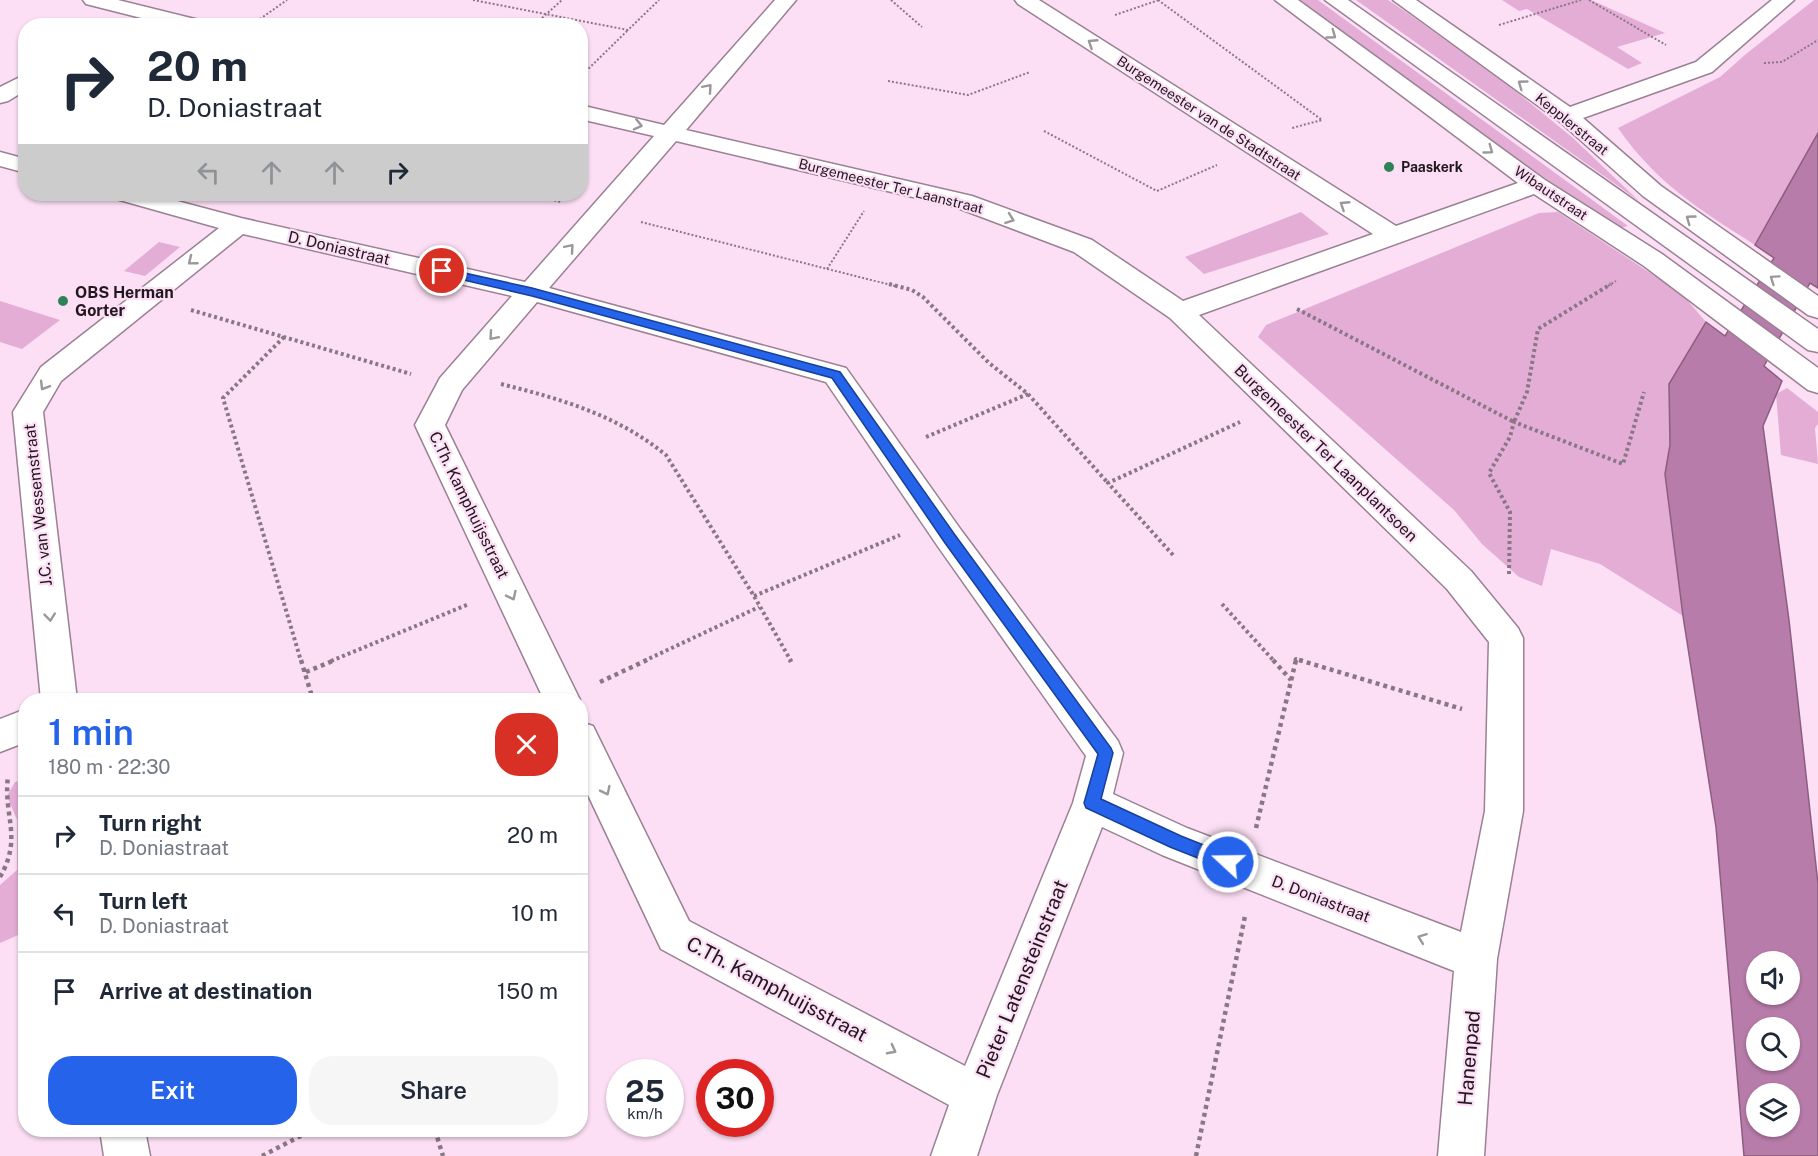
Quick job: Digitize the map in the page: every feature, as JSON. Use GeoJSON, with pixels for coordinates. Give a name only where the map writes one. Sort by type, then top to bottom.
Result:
{"type":"FeatureCollection","features":[{"type":"Feature","properties":{"kind":"street"},"geometry":{"type":"LineString","coordinates":[[93,0],[148,5],[180,18]]}},
{"type":"Feature","properties":{"kind":"street","name":"C.Th. Kamphuijsstraat"},"geometry":{"type":"LineString","coordinates":[[559,693],[430,425],[455,380],[786,0]]}},
{"type":"Feature","properties":{"kind":"street","name":"Burgemeester van de Stadtstraat"},"geometry":{"type":"LineString","coordinates":[[1025,0],[1393,236]]}},
{"type":"Feature","properties":{"kind":"street","name":"Wibautstraat"},"geometry":{"type":"LineString","coordinates":[[1285,0],[1536,185],[1653,260],[1813,379]]}},
{"type":"Feature","properties":{"kind":"street","name":"Wibautstraat"},"geometry":{"type":"LineString","coordinates":[[1335,0],[1541,146],[1731,265],[1815,307]]}},
{"type":"Feature","properties":{"kind":"street","name":"Kepplerstraat"},"geometry":{"type":"LineString","coordinates":[[1403,0],[1567,116],[1731,265]]}},
{"type":"Feature","properties":{"kind":"street"},"geometry":{"type":"LineString","coordinates":[[1567,116],[1704,67],[1784,0]]}},
{"type":"Feature","properties":{"kind":"street"},"geometry":{"type":"LineString","coordinates":[[127,18],[148,5]]}},
{"type":"Feature","properties":{"kind":"street"},"geometry":{"type":"LineString","coordinates":[[0,96],[18,85]]}},
{"type":"Feature","properties":{"kind":"street","name":"Burgemeester Ter Laanstraat"},"geometry":{"type":"LineString","coordinates":[[588,114],[963,201],[1083,246],[1180,312]]}},
{"type":"Feature","properties":{"kind":"street"},"geometry":{"type":"LineString","coordinates":[[0,159],[18,164]]}},
{"type":"Feature","properties":{"kind":"street"},"geometry":{"type":"LineString","coordinates":[[1180,312],[1536,185]]}},
{"type":"Feature","properties":{"kind":"street","name":"D. Doniastraat"},"geometry":{"type":"LineString","coordinates":[[151,201],[238,225],[532,292],[836,375],[1106,753],[1092,803],[1176,842],[1476,959]]}},
{"type":"Feature","properties":{"kind":"street","name":"J.C. van Wessemstraat"},"geometry":{"type":"LineString","coordinates":[[58,693],[28,412],[51,374],[238,225]]}},
{"type":"Feature","properties":{"kind":"street","name":"Wibautstraat"},"geometry":{"type":"LineString","coordinates":[[1731,265],[1818,343]]}},
{"type":"Feature","properties":{"kind":"street","name":"Burgemeester Ter Laanplantsoen"},"geometry":{"type":"LineString","coordinates":[[1180,312],[1459,580],[1506,638]]}},
{"type":"Feature","properties":{"kind":"street"},"geometry":{"type":"LineString","coordinates":[[1476,959],[1504,811],[1506,638]]}},
{"type":"Feature","properties":{"kind":"street"},"geometry":{"type":"LineString","coordinates":[[7,752],[18,736]]}},
{"type":"Feature","properties":{"kind":"street","name":"C.Th. Kamphuijsstraat"},"geometry":{"type":"LineString","coordinates":[[588,755],[675,935],[975,1095]]}},
{"type":"Feature","properties":{"kind":"street","name":"Pieter Latensteinstraat"},"geometry":{"type":"LineString","coordinates":[[954,1156],[975,1095],[1092,803]]}},
{"type":"Feature","properties":{"kind":"street","name":"Hanenpad"},"geometry":{"type":"LineString","coordinates":[[1461,1156],[1476,959]]}},
{"type":"Feature","properties":{"kind":"street"},"geometry":{"type":"LineString","coordinates":[[124,1137],[127,1156]]}},
{"type":"Feature","properties":{"kind":"path"},"geometry":{"type":"LineString","coordinates":[[261,18],[287,0]]}},
{"type":"Feature","properties":{"kind":"path"},"geometry":{"type":"LineString","coordinates":[[473,0],[566,18]]}},
{"type":"Feature","properties":{"kind":"path"},"geometry":{"type":"LineString","coordinates":[[542,18],[562,0]]}},
{"type":"Feature","properties":{"kind":"path"},"geometry":{"type":"LineString","coordinates":[[588,68],[659,0]]}},
{"type":"Feature","properties":{"kind":"path"},"geometry":{"type":"LineString","coordinates":[[891,0],[922,27]]}},
{"type":"Feature","properties":{"kind":"path"},"geometry":{"type":"LineString","coordinates":[[1044,131],[1157,191],[1250,145],[1322,120],[1158,0]]}},
{"type":"Feature","properties":{"kind":"path"},"geometry":{"type":"LineString","coordinates":[[1458,38],[1581,0]]}},
{"type":"Feature","properties":{"kind":"path"},"geometry":{"type":"LineString","coordinates":[[1589,0],[1704,67]]}},
{"type":"Feature","properties":{"kind":"path"},"geometry":{"type":"LineString","coordinates":[[588,22],[628,30]]}},
{"type":"Feature","properties":{"kind":"path"},"geometry":{"type":"LineString","coordinates":[[888,81],[968,95],[1030,72]]}},
{"type":"Feature","properties":{"kind":"path"},"geometry":{"type":"LineString","coordinates":[[827,269],[882,182]]}},
{"type":"Feature","properties":{"kind":"path"},"geometry":{"type":"LineString","coordinates":[[601,212],[912,290],[924,297],[989,363],[1028,394],[1173,555]]}},
{"type":"Feature","properties":{"kind":"path"},"geometry":{"type":"LineString","coordinates":[[1506,638],[1510,512],[1489,472],[1510,437],[1527,392],[1538,329],[1614,282]]}},
{"type":"Feature","properties":{"kind":"path"},"geometry":{"type":"LineString","coordinates":[[1254,286],[1514,422],[1623,465],[1644,392]]}},
{"type":"Feature","properties":{"kind":"path"},"geometry":{"type":"LineString","coordinates":[[147,298],[284,337],[455,380],[576,404],[646,436],[666,455],[754,596],[791,662]]}},
{"type":"Feature","properties":{"kind":"path"},"geometry":{"type":"LineString","coordinates":[[284,337],[223,398],[312,693]]}},
{"type":"Feature","properties":{"kind":"path"},"geometry":{"type":"LineString","coordinates":[[890,453],[1028,394]]}},
{"type":"Feature","properties":{"kind":"path"},"geometry":{"type":"LineString","coordinates":[[1108,483],[1276,405]]}},
{"type":"Feature","properties":{"kind":"path"},"geometry":{"type":"LineString","coordinates":[[754,596],[937,519]]}},
{"type":"Feature","properties":{"kind":"path"},"geometry":{"type":"LineString","coordinates":[[306,672],[508,588]]}},
{"type":"Feature","properties":{"kind":"path"},"geometry":{"type":"LineString","coordinates":[[1222,604],[1291,680]]}},
{"type":"Feature","properties":{"kind":"path"},"geometry":{"type":"LineString","coordinates":[[577,693],[759,607]]}},
{"type":"Feature","properties":{"kind":"path"},"geometry":{"type":"LineString","coordinates":[[1196,1156],[1250,871],[1296,659],[1504,721]]}},
{"type":"Feature","properties":{"kind":"path"},"geometry":{"type":"LineString","coordinates":[[1,795],[7,752]]}},
{"type":"Feature","properties":{"kind":"path"},"geometry":{"type":"LineString","coordinates":[[0,877],[8,866],[11,844],[3,810]]}},
{"type":"Feature","properties":{"kind":"path"},"geometry":{"type":"LineString","coordinates":[[262,1156],[299,1137]]}},
{"type":"Feature","properties":{"kind":"path"},"geometry":{"type":"LineString","coordinates":[[437,1137],[443,1156]]}},
{"type":"Feature","properties":{"kind":"shaded area"},"geometry":{"type":"Polygon","coordinates":[[[1299,0],[1318,0],[1628,226],[1620,228],[1552,183],[1299,0]]]}},
{"type":"Feature","properties":{"kind":"shaded area"},"geometry":{"type":"Polygon","coordinates":[[[1356,0],[1388,0],[1406,12],[1507,84],[1573,138],[1639,201],[1356,0]]]}},
{"type":"Feature","properties":{"kind":"shaded area"},"geometry":{"type":"Polygon","coordinates":[[[1502,0],[1591,0],[1665,33],[1617,47],[1642,63],[1628,69],[1527,9],[1519,11],[1502,0]]]}},
{"type":"Feature","properties":{"kind":"shaded area"},"geometry":{"type":"Polygon","coordinates":[[[1814,0],[1818,0],[1818,133],[1755,245],[1680,194],[1648,165],[1618,128],[1720,77],[1814,0]]]}},
{"type":"Feature","properties":{"kind":"shaded area"},"geometry":{"type":"Polygon","coordinates":[[[1818,133],[1818,288],[1810,283],[1764,366],[1782,381],[1763,426],[1789,620],[1818,884],[1818,1156],[1744,1156],[1716,827],[1683,616],[1665,474],[1670,445],[1669,384],[1706,322],[1725,336],[1774,258],[1755,245],[1818,133]]]}},
{"type":"Feature","properties":{"kind":"shaded area"},"geometry":{"type":"Polygon","coordinates":[[[1301,212],[1329,234],[1204,274],[1185,257],[1301,212]]]}},
{"type":"Feature","properties":{"kind":"shaded area"},"geometry":{"type":"Polygon","coordinates":[[[1558,212],[1682,294],[1706,322],[1669,384],[1670,445],[1665,474],[1683,616],[1600,564],[1551,549],[1542,586],[1519,577],[1482,544],[1454,510],[1258,337],[1266,325],[1539,213],[1558,212]]]}},
{"type":"Feature","properties":{"kind":"shaded area"},"geometry":{"type":"Polygon","coordinates":[[[159,242],[180,247],[145,276],[124,271],[159,242]]]}},
{"type":"Feature","properties":{"kind":"shaded area"},"geometry":{"type":"Polygon","coordinates":[[[0,301],[60,320],[22,349],[0,342],[0,301]]]}},
{"type":"Feature","properties":{"kind":"shaded area"},"geometry":{"type":"Polygon","coordinates":[[[1787,388],[1818,412],[1818,424],[1815,428],[1818,464],[1781,455],[1776,394],[1787,388]]]}},
{"type":"Feature","properties":{"kind":"shaded area"},"geometry":{"type":"Polygon","coordinates":[[[18,781],[18,935],[0,943],[0,885],[17,870],[17,820],[7,796],[15,782],[18,781]]]}},
{"type":"Feature","properties":{"kind":"place","name":"Paaskerk"},"geometry":{"type":"Point","coordinates":[1389,167]}},
{"type":"Feature","properties":{"kind":"place","name":"OBS Herman Gorter"},"geometry":{"type":"Point","coordinates":[63,301]}},
{"type":"Feature","properties":{"kind":"route"},"geometry":{"type":"LineString","coordinates":[[442,271],[532,292],[836,375],[950,539],[1106,753],[1092,803],[1176,842],[1228,862]]}}]}
